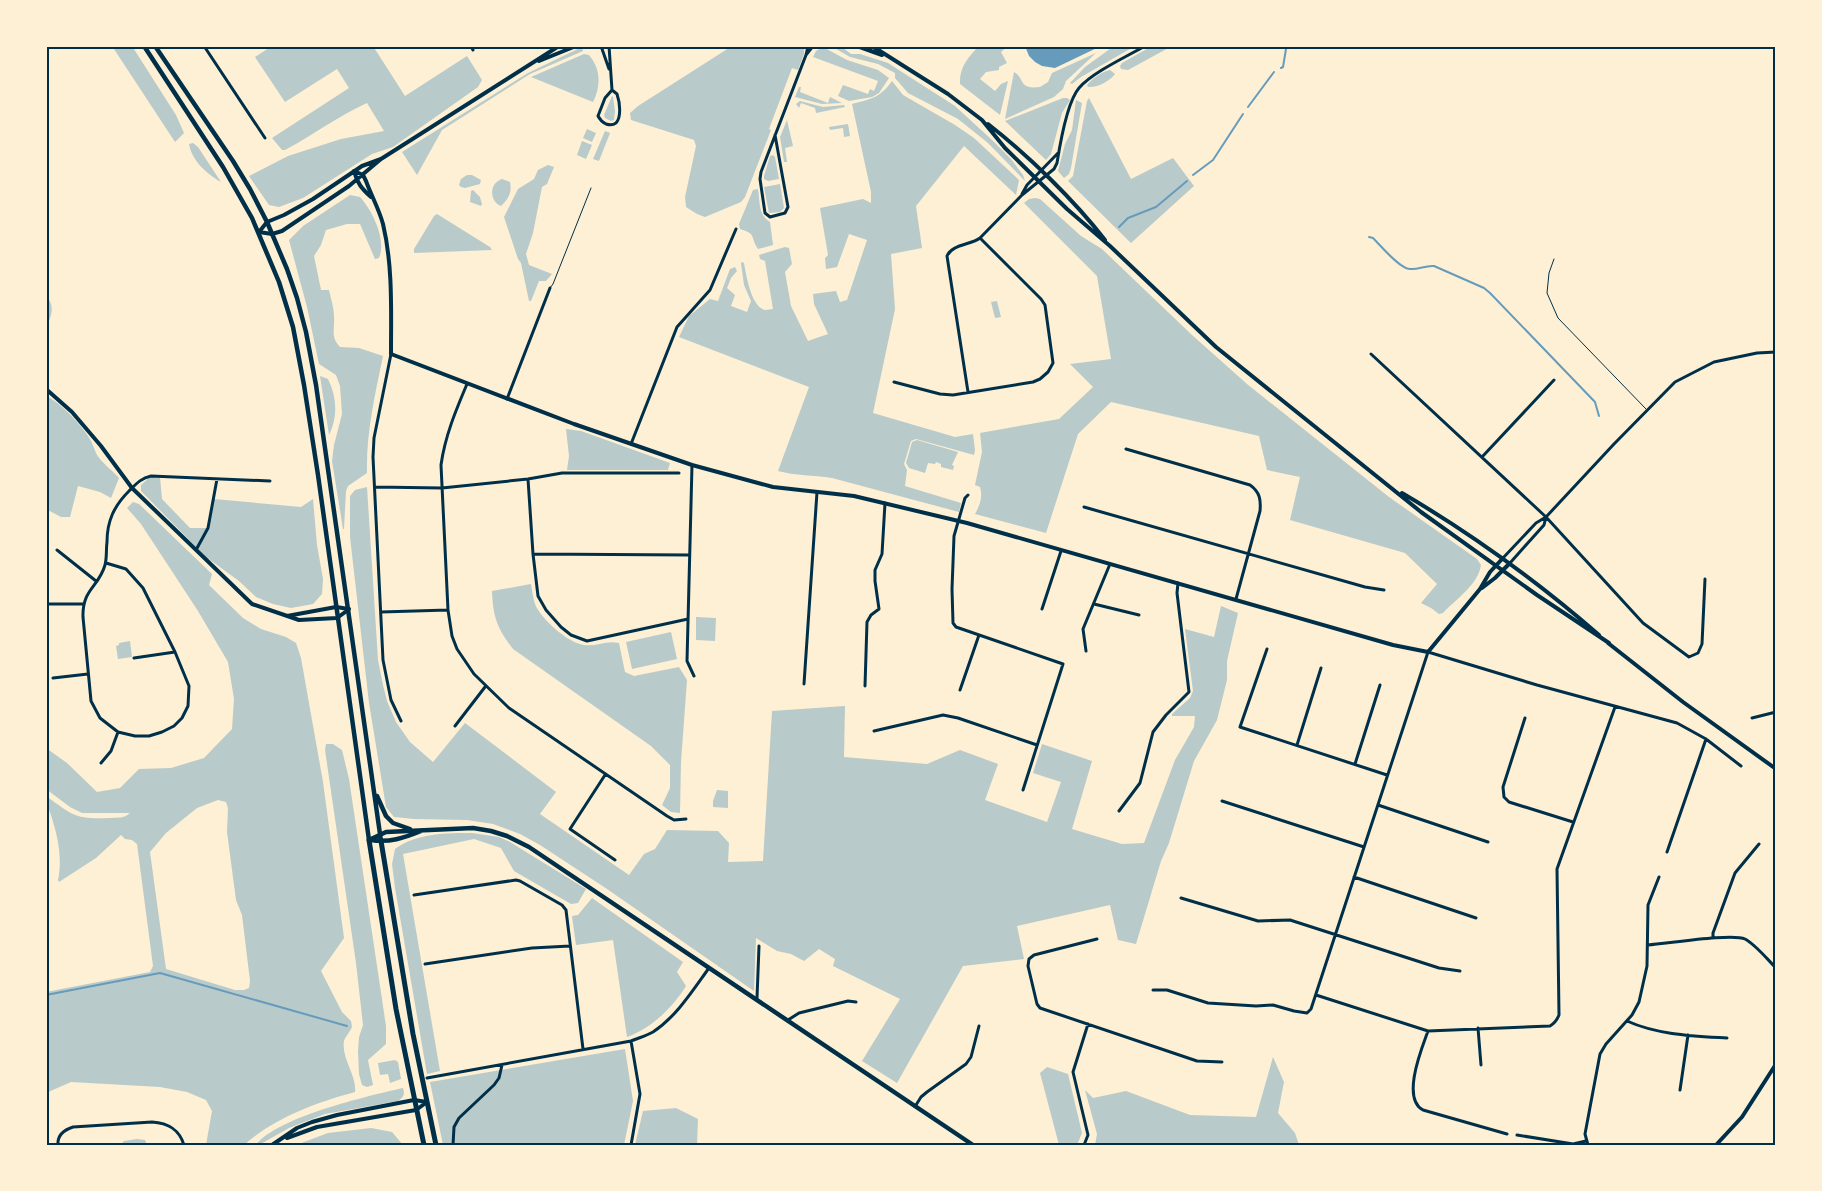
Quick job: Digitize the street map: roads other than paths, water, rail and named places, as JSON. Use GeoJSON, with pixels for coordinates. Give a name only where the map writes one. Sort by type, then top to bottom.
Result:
{"type":"FeatureCollection","features":[{"type":"Feature","properties":{"kind":"main road"},"geometry":{"type":"LineString","coordinates":[[144,46],[223,167],[259,232],[279,282],[292,327],[304,385],[390,975],[424,1145]]}},
{"type":"Feature","properties":{"kind":"main road"},"geometry":{"type":"LineString","coordinates":[[156,46],[250,189],[267,222],[287,269],[306,332],[316,385],[381,841],[408,1006],[436,1145]]}},
{"type":"Feature","properties":{"kind":"main road"},"geometry":{"type":"LineString","coordinates":[[374,790],[386,816],[393,823],[411,830]]}},
{"type":"Feature","properties":{"kind":"main road"},"geometry":{"type":"LineString","coordinates":[[369,840],[380,834],[411,830],[473,828],[507,836],[529,847],[757,998],[973,1145]]}},
{"type":"Feature","properties":{"kind":"main road"},"geometry":{"type":"LineString","coordinates":[[369,840],[401,839],[422,831]]}},
{"type":"Feature","properties":{"kind":"street"},"geometry":{"type":"LineString","coordinates":[[204,46],[265,138]]}},
{"type":"Feature","properties":{"kind":"street"},"geometry":{"type":"LineString","coordinates":[[381,159],[356,181],[282,231],[272,234],[259,232],[267,222],[313,199],[354,171],[381,159],[559,46]]}},
{"type":"Feature","properties":{"kind":"street"},"geometry":{"type":"LineString","coordinates":[[530,65],[576,46]]}},
{"type":"Feature","properties":{"kind":"street"},"geometry":{"type":"LineString","coordinates":[[600,46],[611,74]]}},
{"type":"Feature","properties":{"kind":"street"},"geometry":{"type":"LineString","coordinates":[[610,46],[612,90],[605,98],[598,116],[601,121],[611,125],[618,121],[619,115],[617,94],[612,90]]}},
{"type":"Feature","properties":{"kind":"street"},"geometry":{"type":"LineString","coordinates":[[775,135],[788,207],[785,213],[770,217],[765,213],[760,180],[761,172],[808,46]]}},
{"type":"Feature","properties":{"kind":"street"},"geometry":{"type":"LineString","coordinates":[[806,55],[813,46]]}},
{"type":"Feature","properties":{"kind":"street"},"geometry":{"type":"LineString","coordinates":[[857,46],[887,57]]}},
{"type":"Feature","properties":{"kind":"street"},"geometry":{"type":"LineString","coordinates":[[872,46],[960,102],[1012,143],[1090,220],[1110,246]]}},
{"type":"Feature","properties":{"kind":"street"},"geometry":{"type":"LineString","coordinates":[[968,392],[947,256],[949,252],[954,248],[974,243],[1022,195],[1054,169],[1071,105],[1080,87],[1089,79],[1146,46]]}},
{"type":"Feature","properties":{"kind":"street"},"geometry":{"type":"LineString","coordinates":[[982,120],[1005,148],[1034,177],[1216,347],[1422,512],[1574,621],[1609,643]]}},
{"type":"Feature","properties":{"kind":"street"},"geometry":{"type":"LineString","coordinates":[[1022,195],[1025,187],[1059,152]]}},
{"type":"Feature","properties":{"kind":"street"},"geometry":{"type":"LineString","coordinates":[[354,171],[363,175],[382,221],[390,278],[391,354],[374,438],[375,488],[383,660],[388,688],[401,721]]}},
{"type":"Feature","properties":{"kind":"street"},"geometry":{"type":"LineString","coordinates":[[354,171],[356,181],[372,198]]}},
{"type":"Feature","properties":{"kind":"street"},"geometry":{"type":"LineString","coordinates":[[631,444],[678,327],[710,290],[736,229]]}},
{"type":"Feature","properties":{"kind":"street"},"geometry":{"type":"LineString","coordinates":[[894,382],[945,395],[1036,381],[1048,372],[1053,362],[1043,302],[980,238]]}},
{"type":"Feature","properties":{"kind":"street"},"geometry":{"type":"LineString","coordinates":[[507,399],[550,288]]}},
{"type":"Feature","properties":{"kind":"street"},"geometry":{"type":"LineString","coordinates":[[1152,990],[1167,990],[1208,1003],[1256,1006],[1273,1005],[1308,1013],[1316,995],[1428,652],[1480,589],[1490,572],[1536,523],[1546,517],[1647,409],[1675,382],[1714,362],[1757,353],[1776,352]]}},
{"type":"Feature","properties":{"kind":"street"},"geometry":{"type":"LineString","coordinates":[[391,354],[507,399],[692,465],[772,487],[854,496],[958,521],[1393,645],[1428,652],[1536,685],[1677,723],[1706,739],[1741,766]]}},
{"type":"Feature","properties":{"kind":"street"},"geometry":{"type":"LineString","coordinates":[[1371,354],[1546,517],[1643,623],[1689,657],[1698,653],[1702,644],[1705,579]]}},
{"type":"Feature","properties":{"kind":"street"},"geometry":{"type":"LineString","coordinates":[[1482,457],[1554,380]]}},
{"type":"Feature","properties":{"kind":"street"},"geometry":{"type":"LineString","coordinates":[[467,384],[452,422],[443,451],[441,465],[448,610],[452,636],[457,649],[474,674],[509,708],[605,775],[674,820],[686,819]]}},
{"type":"Feature","properties":{"kind":"street"},"geometry":{"type":"LineString","coordinates":[[46,389],[72,412],[101,446],[132,488],[252,604],[299,620],[337,618],[349,610]]}},
{"type":"Feature","properties":{"kind":"street"},"geometry":{"type":"LineString","coordinates":[[1126,449],[1250,484],[1255,489],[1261,502],[1260,511],[1236,599]]}},
{"type":"Feature","properties":{"kind":"street"},"geometry":{"type":"LineString","coordinates":[[692,465],[688,661],[694,676]]}},
{"type":"Feature","properties":{"kind":"street"},"geometry":{"type":"LineString","coordinates":[[375,488],[442,488],[562,473],[679,473]]}},
{"type":"Feature","properties":{"kind":"street"},"geometry":{"type":"LineString","coordinates":[[106,563],[126,569],[143,588],[189,686],[188,706],[182,718],[174,726],[149,736],[135,736],[118,732],[108,726],[95,710],[91,701],[84,604],[85,598],[103,571],[106,563],[109,521],[116,506],[143,478],[151,476],[270,481]]}},
{"type":"Feature","properties":{"kind":"street"},"geometry":{"type":"LineString","coordinates":[[528,478],[538,596],[546,610],[561,627],[581,640],[587,641],[688,619]]}},
{"type":"Feature","properties":{"kind":"street"},"geometry":{"type":"LineString","coordinates":[[196,550],[208,528],[217,479]]}},
{"type":"Feature","properties":{"kind":"street"},"geometry":{"type":"LineString","coordinates":[[1390,486],[1424,506],[1510,563],[1683,702],[1776,769]]}},
{"type":"Feature","properties":{"kind":"street"},"geometry":{"type":"LineString","coordinates":[[804,684],[817,492]]}},
{"type":"Feature","properties":{"kind":"street"},"geometry":{"type":"LineString","coordinates":[[968,495],[965,498],[954,536],[952,616],[956,627],[1063,664],[1024,790]]}},
{"type":"Feature","properties":{"kind":"street"},"geometry":{"type":"LineString","coordinates":[[865,686],[867,622],[880,609],[874,581],[875,570],[882,554],[885,503]]}},
{"type":"Feature","properties":{"kind":"street"},"geometry":{"type":"LineString","coordinates":[[1084,507],[1365,587],[1384,590]]}},
{"type":"Feature","properties":{"kind":"street"},"geometry":{"type":"LineString","coordinates":[[1480,589],[1504,570],[1544,525],[1546,517]]}},
{"type":"Feature","properties":{"kind":"street"},"geometry":{"type":"LineString","coordinates":[[57,550],[96,581]]}},
{"type":"Feature","properties":{"kind":"street"},"geometry":{"type":"LineString","coordinates":[[1042,609],[1061,551]]}},
{"type":"Feature","properties":{"kind":"street"},"geometry":{"type":"LineString","coordinates":[[533,554],[689,555]]}},
{"type":"Feature","properties":{"kind":"street"},"geometry":{"type":"LineString","coordinates":[[1086,651],[1083,630],[1110,564]]}},
{"type":"Feature","properties":{"kind":"street"},"geometry":{"type":"LineString","coordinates":[[1119,811],[1140,783],[1153,732],[1166,715],[1189,692],[1177,593],[1178,583]]}},
{"type":"Feature","properties":{"kind":"street"},"geometry":{"type":"LineString","coordinates":[[46,604],[84,604]]}},
{"type":"Feature","properties":{"kind":"street"},"geometry":{"type":"LineString","coordinates":[[1094,604],[1139,615]]}},
{"type":"Feature","properties":{"kind":"street"},"geometry":{"type":"LineString","coordinates":[[285,616],[336,607],[349,610]]}},
{"type":"Feature","properties":{"kind":"street"},"geometry":{"type":"LineString","coordinates":[[380,612],[448,610]]}},
{"type":"Feature","properties":{"kind":"street"},"geometry":{"type":"LineString","coordinates":[[960,690],[979,636]]}},
{"type":"Feature","properties":{"kind":"street"},"geometry":{"type":"LineString","coordinates":[[1267,650],[1240,727],[1388,775]]}},
{"type":"Feature","properties":{"kind":"street"},"geometry":{"type":"LineString","coordinates":[[134,658],[174,652]]}},
{"type":"Feature","properties":{"kind":"street"},"geometry":{"type":"LineString","coordinates":[[1297,745],[1321,668]]}},
{"type":"Feature","properties":{"kind":"street"},"geometry":{"type":"LineString","coordinates":[[54,678],[88,674]]}},
{"type":"Feature","properties":{"kind":"street"},"geometry":{"type":"LineString","coordinates":[[1355,764],[1380,685]]}},
{"type":"Feature","properties":{"kind":"street"},"geometry":{"type":"LineString","coordinates":[[456,726],[485,686]]}},
{"type":"Feature","properties":{"kind":"street"},"geometry":{"type":"LineString","coordinates":[[1316,995],[1428,1031],[1550,1026],[1557,1020],[1557,869],[1615,707]]}},
{"type":"Feature","properties":{"kind":"street"},"geometry":{"type":"LineString","coordinates":[[1752,718],[1776,712]]}},
{"type":"Feature","properties":{"kind":"street"},"geometry":{"type":"LineString","coordinates":[[874,731],[943,715],[958,718],[1037,745]]}},
{"type":"Feature","properties":{"kind":"street"},"geometry":{"type":"LineString","coordinates":[[1525,718],[1503,787],[1504,797],[1510,802],[1573,822]]}},
{"type":"Feature","properties":{"kind":"street"},"geometry":{"type":"LineString","coordinates":[[101,763],[110,751],[118,732]]}},
{"type":"Feature","properties":{"kind":"street"},"geometry":{"type":"LineString","coordinates":[[1667,852],[1706,739]]}},
{"type":"Feature","properties":{"kind":"street"},"geometry":{"type":"LineString","coordinates":[[605,775],[570,829],[615,860]]}},
{"type":"Feature","properties":{"kind":"street"},"geometry":{"type":"LineString","coordinates":[[1222,801],[1364,847]]}},
{"type":"Feature","properties":{"kind":"street"},"geometry":{"type":"LineString","coordinates":[[1378,806],[1488,842]]}},
{"type":"Feature","properties":{"kind":"street"},"geometry":{"type":"LineString","coordinates":[[1713,938],[1713,933],[1735,873],[1759,844]]}},
{"type":"Feature","properties":{"kind":"street"},"geometry":{"type":"LineString","coordinates":[[1354,877],[1476,918]]}},
{"type":"Feature","properties":{"kind":"street"},"geometry":{"type":"LineString","coordinates":[[1588,1145],[1586,1141],[1586,1125],[1600,1054],[1606,1044],[1632,1016],[1639,1002],[1646,976],[1648,905],[1659,877]]}},
{"type":"Feature","properties":{"kind":"street"},"geometry":{"type":"LineString","coordinates":[[414,895],[508,880],[520,881],[562,905],[566,910],[583,1049]]}},
{"type":"Feature","properties":{"kind":"street"},"geometry":{"type":"LineString","coordinates":[[1182,898],[1258,921],[1290,920],[1439,968],[1460,971]]}},
{"type":"Feature","properties":{"kind":"street"},"geometry":{"type":"LineString","coordinates":[[1648,945],[1735,937],[1745,939],[1776,968]]}},
{"type":"Feature","properties":{"kind":"street"},"geometry":{"type":"LineString","coordinates":[[1097,939],[1034,955],[1029,959],[1028,966],[1037,1004],[1040,1008],[1197,1061],[1222,1062]]}},
{"type":"Feature","properties":{"kind":"street"},"geometry":{"type":"LineString","coordinates":[[425,964],[532,948],[570,946]]}},
{"type":"Feature","properties":{"kind":"street"},"geometry":{"type":"LineString","coordinates":[[757,998],[759,946]]}},
{"type":"Feature","properties":{"kind":"street"},"geometry":{"type":"LineString","coordinates":[[427,1078],[631,1041],[652,1032],[664,1023],[677,1010],[709,968]]}},
{"type":"Feature","properties":{"kind":"street"},"geometry":{"type":"LineString","coordinates":[[788,1020],[799,1013],[848,1000],[856,1002]]}},
{"type":"Feature","properties":{"kind":"street"},"geometry":{"type":"LineString","coordinates":[[1627,1021],[1641,1027],[1688,1036],[1727,1038]]}},
{"type":"Feature","properties":{"kind":"street"},"geometry":{"type":"LineString","coordinates":[[1084,1145],[1088,1135],[1072,1072],[1088,1024]]}},
{"type":"Feature","properties":{"kind":"street"},"geometry":{"type":"LineString","coordinates":[[916,1105],[927,1092],[966,1064],[971,1057],[979,1026]]}},
{"type":"Feature","properties":{"kind":"street"},"geometry":{"type":"LineString","coordinates":[[1478,1028],[1481,1065]]}},
{"type":"Feature","properties":{"kind":"street"},"geometry":{"type":"LineString","coordinates":[[1428,1031],[1416,1064],[1413,1095],[1416,1105],[1423,1110],[1507,1134]]}},
{"type":"Feature","properties":{"kind":"street"},"geometry":{"type":"LineString","coordinates":[[1680,1090],[1688,1036]]}},
{"type":"Feature","properties":{"kind":"street"},"geometry":{"type":"LineString","coordinates":[[631,1041],[640,1094],[631,1145]]}},
{"type":"Feature","properties":{"kind":"street"},"geometry":{"type":"LineString","coordinates":[[1716,1145],[1742,1116],[1776,1064]]}},
{"type":"Feature","properties":{"kind":"street"},"geometry":{"type":"LineString","coordinates":[[453,1145],[454,1128],[459,1118],[494,1085],[502,1065]]}},
{"type":"Feature","properties":{"kind":"street"},"geometry":{"type":"LineString","coordinates":[[272,1145],[297,1128],[337,1115],[414,1100],[427,1102]]}},
{"type":"Feature","properties":{"kind":"street"},"geometry":{"type":"LineString","coordinates":[[278,1141],[317,1127],[416,1110],[427,1102]]}},
{"type":"Feature","properties":{"kind":"street"},"geometry":{"type":"LineString","coordinates":[[58,1145],[59,1136],[62,1132],[73,1127],[152,1122],[161,1123],[173,1128],[178,1132],[184,1145]]}},
{"type":"Feature","properties":{"kind":"street"},"geometry":{"type":"LineString","coordinates":[[1517,1135],[1572,1144],[1586,1141]]}},
{"type":"Feature","properties":{"kind":"lane"},"geometry":{"type":"LineString","coordinates":[[550,288],[591,188]]}},
{"type":"Feature","properties":{"kind":"lane"},"geometry":{"type":"LineString","coordinates":[[1554,259],[1549,273],[1547,292],[1558,318],[1647,409]]}},
{"type":"Feature","properties":{"kind":"water"},"geometry":{"type":"Polygon","coordinates":[[[1025,46],[1101,46],[1055,68],[1042,66],[1035,62],[1029,56],[1025,46]]]}},
{"type":"Feature","properties":{"kind":"waterway"},"geometry":{"type":"LineString","coordinates":[[1281,68],[1283,67],[1288,46]]}},
{"type":"Feature","properties":{"kind":"waterway"},"geometry":{"type":"LineString","coordinates":[[1248,107],[1274,72]]}},
{"type":"Feature","properties":{"kind":"waterway"},"geometry":{"type":"LineString","coordinates":[[1193,175],[1213,160],[1243,114]]}},
{"type":"Feature","properties":{"kind":"waterway"},"geometry":{"type":"LineString","coordinates":[[1119,227],[1128,218],[1156,207],[1187,181]]}},
{"type":"Feature","properties":{"kind":"waterway"},"geometry":{"type":"LineString","coordinates":[[1369,237],[1373,238],[1396,261],[1406,268],[1434,266],[1484,288],[1595,402],[1599,416]]}},
{"type":"Feature","properties":{"kind":"waterway"},"geometry":{"type":"LineString","coordinates":[[46,995],[160,973],[347,1026]]}}]}
